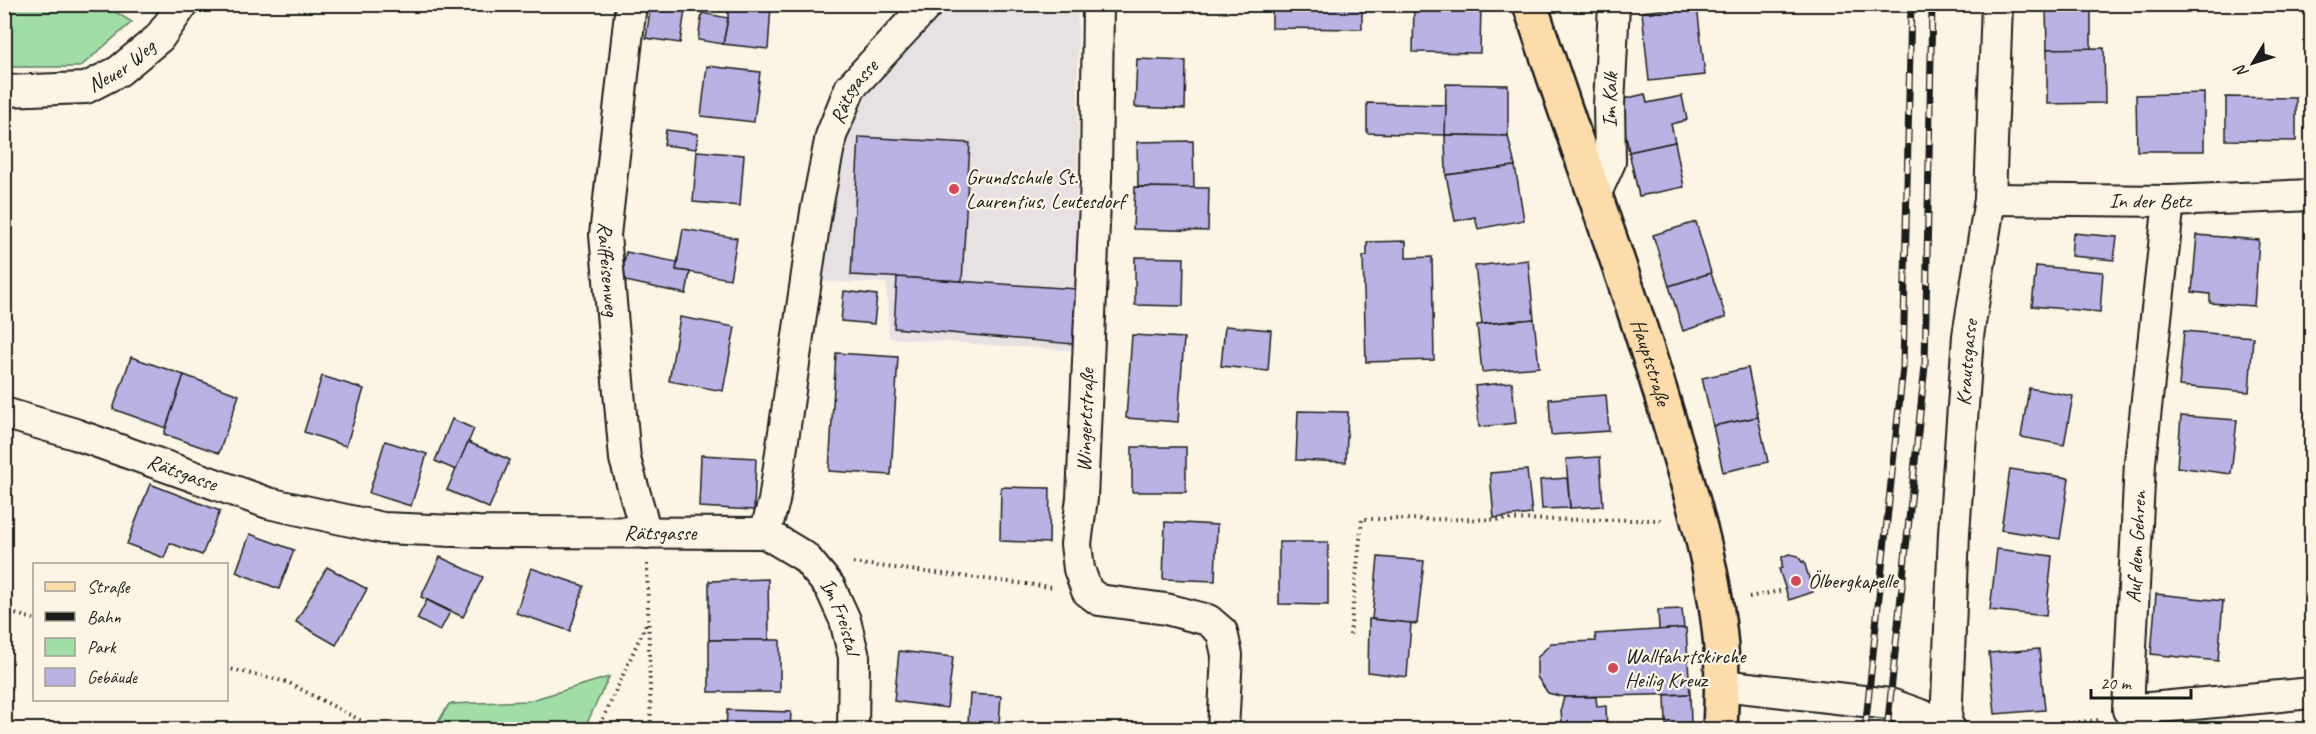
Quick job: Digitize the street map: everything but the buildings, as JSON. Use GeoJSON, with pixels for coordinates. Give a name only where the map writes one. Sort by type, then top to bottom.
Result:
{"type":"FeatureCollection","features":[{"type":"Feature","properties":{"kind":"main road","name":"Hauptstraße"},"geometry":{"type":"LineString","coordinates":[[1530,4],[1650,357],[1699,520],[1719,627],[1722,685],[1720,729]]}},
{"type":"Feature","properties":{"kind":"street","name":"Neuer Weg"},"geometry":{"type":"LineString","coordinates":[[4,91],[86,88],[119,71],[159,38],[183,4]]}},
{"type":"Feature","properties":{"kind":"street","name":"Raiffeisenweg"},"geometry":{"type":"LineString","coordinates":[[631,4],[605,235],[625,459],[646,533]]}},
{"type":"Feature","properties":{"kind":"street","name":"Rätsgasse"},"geometry":{"type":"LineString","coordinates":[[4,413],[75,434],[268,503],[383,528],[478,532],[765,533],[774,501],[816,212],[831,136],[850,88],[928,4]]}},
{"type":"Feature","properties":{"kind":"street","name":"Wingertstraße"},"geometry":{"type":"LineString","coordinates":[[1087,591],[1079,568],[1076,544],[1082,498],[1096,190],[1098,4]]}},
{"type":"Feature","properties":{"kind":"street","name":"Im Kalk"},"geometry":{"type":"LineString","coordinates":[[1596,193],[1610,162],[1609,105],[1614,4]]}},
{"type":"Feature","properties":{"kind":"street","name":"Krautsgasse"},"geometry":{"type":"LineString","coordinates":[[1722,685],[1890,704],[1949,727],[1954,532],[1968,336],[1990,199],[1997,4]]}},
{"type":"Feature","properties":{"kind":"street","name":"In der Betz"},"geometry":{"type":"LineString","coordinates":[[1990,199],[2169,201],[2312,195]]}},
{"type":"Feature","properties":{"kind":"street","name":"Auf dem Gehren"},"geometry":{"type":"LineString","coordinates":[[2128,710],[2140,462],[2169,201]]}},
{"type":"Feature","properties":{"kind":"street","name":"Im Freistal"},"geometry":{"type":"LineString","coordinates":[[765,533],[805,557],[830,586],[845,620],[854,657],[852,729]]}},
{"type":"Feature","properties":{"kind":"street"},"geometry":{"type":"LineString","coordinates":[[1087,591],[1099,600],[1166,609],[1208,620],[1222,632],[1227,655],[1223,729]]}},
{"type":"Feature","properties":{"kind":"street"},"geometry":{"type":"LineString","coordinates":[[2128,710],[2312,693]]}},
{"type":"Feature","properties":{"kind":"path"},"geometry":{"type":"LineString","coordinates":[[1350,635],[1362,519],[1699,520]]}},
{"type":"Feature","properties":{"kind":"path"},"geometry":{"type":"LineString","coordinates":[[646,533],[651,729]]}},
{"type":"Feature","properties":{"kind":"path"},"geometry":{"type":"LineString","coordinates":[[805,557],[1087,591]]}},
{"type":"Feature","properties":{"kind":"path"},"geometry":{"type":"LineString","coordinates":[[4,611],[33,619]]}},
{"type":"Feature","properties":{"kind":"path"},"geometry":{"type":"LineString","coordinates":[[598,729],[647,622]]}},
{"type":"Feature","properties":{"kind":"path"},"geometry":{"type":"LineString","coordinates":[[228,668],[287,682],[379,729]]}},
{"type":"Feature","properties":{"kind":"path"},"geometry":{"type":"LineString","coordinates":[[2007,729],[2098,720],[2128,710]]}},
{"type":"Feature","properties":{"kind":"shaded area","name":"Grundschule St. Laurentius, Leutesdorf"},"geometry":{"type":"Polygon","coordinates":[[[946,5],[1078,5],[1077,351],[889,338],[886,283],[815,282],[841,150],[861,95],[946,5]]]}},
{"type":"Feature","properties":{"kind":"green space"},"geometry":{"type":"Polygon","coordinates":[[[4,5],[104,5],[132,22],[80,67],[5,67],[4,5]]]}},
{"type":"Feature","properties":{"kind":"green space"},"geometry":{"type":"Polygon","coordinates":[[[609,677],[584,729],[434,729],[449,704],[528,701],[609,677]]]}},
{"type":"Feature","properties":{"kind":"railway"},"geometry":{"type":"LineString","coordinates":[[1865,730],[1903,368],[1911,4]]}},
{"type":"Feature","properties":{"kind":"railway"},"geometry":{"type":"LineString","coordinates":[[1887,730],[1925,366],[1932,4]]}},
{"type":"Feature","properties":{"kind":"place","name":"Grundschule St. Laurentius, Leutesdorf"},"geometry":{"type":"Point","coordinates":[954,189]}},
{"type":"Feature","properties":{"kind":"place","name":"Ölbergkapelle"},"geometry":{"type":"Point","coordinates":[1796,581]}},
{"type":"Feature","properties":{"kind":"place","name":"Wallfahrtskirche Heilig Kreuz"},"geometry":{"type":"Point","coordinates":[1613,668]}}]}
